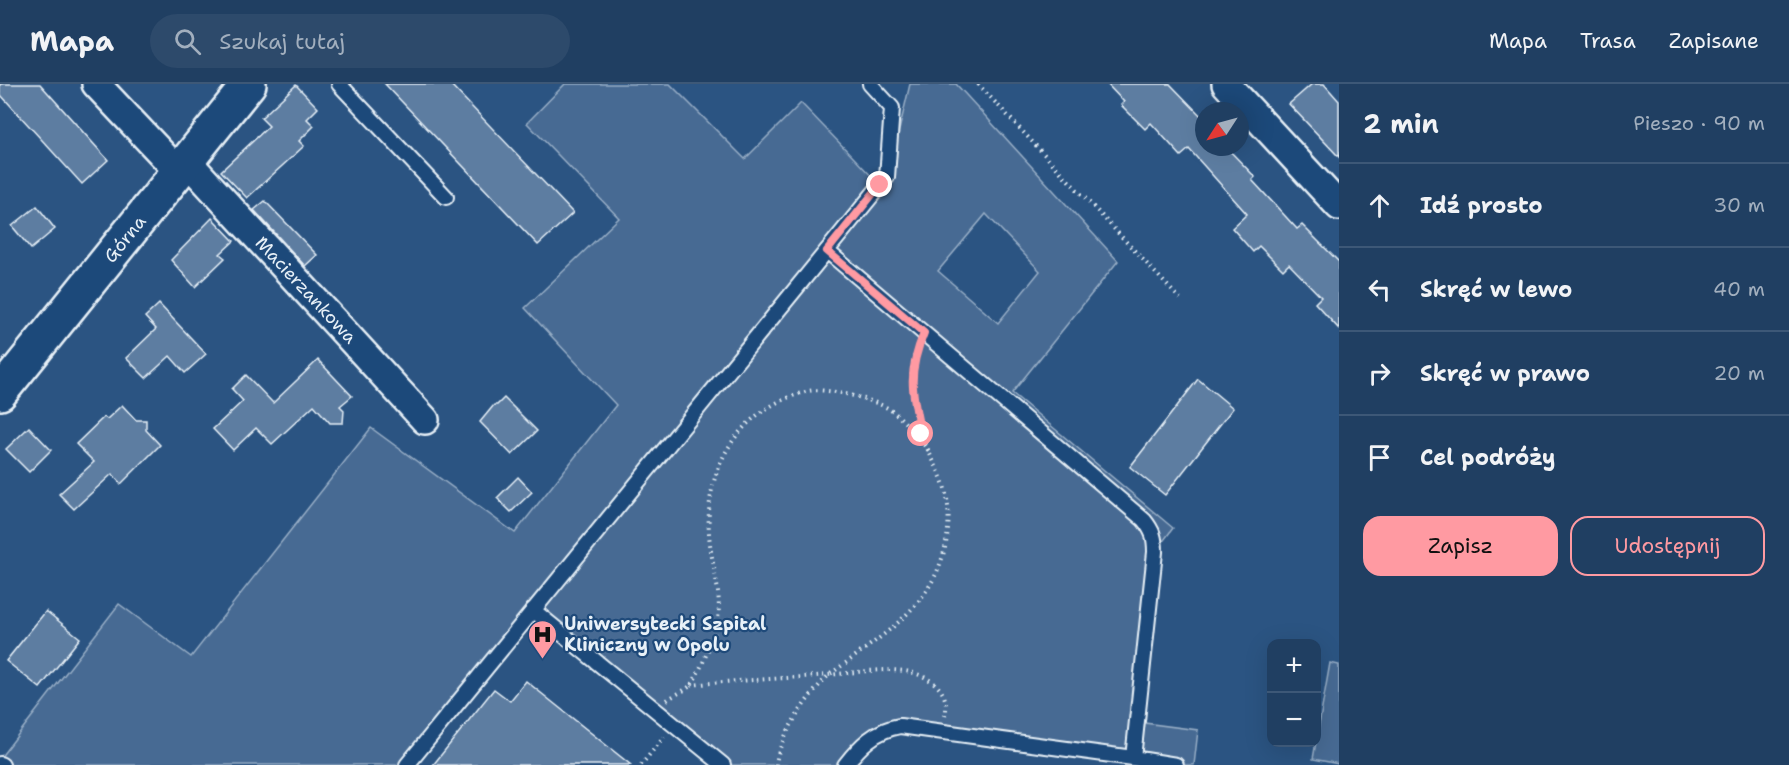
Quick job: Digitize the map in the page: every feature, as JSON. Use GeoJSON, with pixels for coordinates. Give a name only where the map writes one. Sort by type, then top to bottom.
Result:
{"type":"FeatureCollection","features":[{"type":"Feature","properties":{"kind":"street","name":"Macierzankowa"},"geometry":{"type":"LineString","coordinates":[[96,84],[183,166],[425,420]]}},
{"type":"Feature","properties":{"kind":"street","name":"Górna"},"geometry":{"type":"LineString","coordinates":[[0,393],[249,84]]}},
{"type":"Feature","properties":{"kind":"street"},"geometry":{"type":"LineString","coordinates":[[1238,87],[1339,206]]}},
{"type":"Feature","properties":{"kind":"lane"},"geometry":{"type":"LineString","coordinates":[[339,84],[446,197]]}},
{"type":"Feature","properties":{"kind":"lane"},"geometry":{"type":"LineString","coordinates":[[407,765],[888,177],[892,108],[870,84]]}},
{"type":"Feature","properties":{"kind":"lane"},"geometry":{"type":"LineString","coordinates":[[827,251],[1144,520],[1152,530],[1155,552],[1133,758]]}},
{"type":"Feature","properties":{"kind":"lane"},"geometry":{"type":"LineString","coordinates":[[533,610],[723,765]]}},
{"type":"Feature","properties":{"kind":"lane"},"geometry":{"type":"LineString","coordinates":[[844,765],[862,744],[880,731],[900,726],[1176,765]]}},
{"type":"Feature","properties":{"kind":"path"},"geometry":{"type":"LineString","coordinates":[[978,84],[1180,299]]}},
{"type":"Feature","properties":{"kind":"path"},"geometry":{"type":"LineString","coordinates":[[776,765],[784,738],[798,712],[815,690],[829,675],[897,624],[914,608],[936,575],[948,532],[949,513],[941,475],[921,434],[913,390],[912,370],[924,333]]}},
{"type":"Feature","properties":{"kind":"path"},"geometry":{"type":"LineString","coordinates":[[690,685],[716,630],[719,606],[718,582],[711,550],[709,498],[716,470],[726,448],[741,428],[774,404],[796,394],[815,389],[839,392],[891,410],[929,451]]}},
{"type":"Feature","properties":{"kind":"path"},"geometry":{"type":"LineString","coordinates":[[653,708],[690,685],[876,671],[909,672],[929,680],[941,689],[946,698],[946,712],[940,732]]}},
{"type":"Feature","properties":{"kind":"path"},"geometry":{"type":"LineString","coordinates":[[641,765],[674,725]]}},
{"type":"Feature","properties":{"kind":"shaded area"},"geometry":{"type":"Polygon","coordinates":[[[565,84],[670,84],[745,159],[801,103],[880,185],[888,177],[910,84],[956,84],[1118,261],[1012,393],[1173,528],[1155,552],[1137,722],[1198,730],[1194,765],[1176,765],[900,726],[845,765],[723,765],[533,611],[407,765],[2,765],[0,758],[119,604],[191,657],[371,428],[515,533],[616,405],[525,308],[619,218],[527,123],[565,84]],[[986,214],[938,271],[998,323],[1040,271],[986,214]]]}},
{"type":"Feature","properties":{"kind":"shaded area"},"geometry":{"type":"Polygon","coordinates":[[[1330,663],[1339,665],[1339,764],[1313,759],[1315,747],[1321,747],[1321,714],[1330,663]]]}},
{"type":"Feature","properties":{"kind":"building"},"geometry":{"type":"Polygon","coordinates":[[[0,84],[40,84],[108,160],[82,184],[0,94],[0,84]]]}},
{"type":"Feature","properties":{"kind":"building"},"geometry":{"type":"Polygon","coordinates":[[[385,84],[450,84],[573,213],[538,245],[385,84]]]}},
{"type":"Feature","properties":{"kind":"building"},"geometry":{"type":"Polygon","coordinates":[[[1107,84],[1170,84],[1195,110],[1195,156],[1189,149],[1181,156],[1151,123],[1145,129],[1121,105],[1124,102],[1107,84]]]}},
{"type":"Feature","properties":{"kind":"building"},"geometry":{"type":"Polygon","coordinates":[[[1312,84],[1324,84],[1339,101],[1339,157],[1289,104],[1312,84]]]}},
{"type":"Feature","properties":{"kind":"building"},"geometry":{"type":"Polygon","coordinates":[[[296,85],[318,108],[307,119],[314,126],[299,141],[304,146],[247,198],[221,171],[269,126],[261,118],[296,85]]]}},
{"type":"Feature","properties":{"kind":"building"},"geometry":{"type":"Polygon","coordinates":[[[1195,156],[1235,156],[1255,177],[1252,180],[1297,229],[1302,225],[1339,262],[1339,329],[1315,303],[1321,297],[1289,264],[1283,270],[1259,246],[1253,252],[1232,228],[1247,214],[1195,156]]]}},
{"type":"Feature","properties":{"kind":"building"},"geometry":{"type":"Polygon","coordinates":[[[265,201],[317,255],[305,266],[254,210],[265,201]]]}},
{"type":"Feature","properties":{"kind":"building"},"geometry":{"type":"Polygon","coordinates":[[[37,206],[55,229],[31,249],[12,226],[37,206]]]}},
{"type":"Feature","properties":{"kind":"building"},"geometry":{"type":"Polygon","coordinates":[[[212,218],[234,241],[220,254],[225,258],[195,287],[171,260],[212,218]]]}},
{"type":"Feature","properties":{"kind":"building"},"geometry":{"type":"Polygon","coordinates":[[[159,304],[206,354],[185,373],[170,356],[146,378],[126,358],[156,329],[145,317],[159,304]]]}},
{"type":"Feature","properties":{"kind":"building"},"geometry":{"type":"Polygon","coordinates":[[[318,360],[352,396],[340,406],[344,410],[343,423],[330,423],[314,405],[272,444],[256,428],[233,450],[213,429],[243,401],[232,389],[246,375],[273,403],[318,360]]]}},
{"type":"Feature","properties":{"kind":"building"},"geometry":{"type":"Polygon","coordinates":[[[1198,379],[1233,408],[1165,495],[1130,467],[1198,379]]]}},
{"type":"Feature","properties":{"kind":"building"},"geometry":{"type":"Polygon","coordinates":[[[504,398],[537,431],[512,455],[480,422],[494,405],[504,398]]]}},
{"type":"Feature","properties":{"kind":"building"},"geometry":{"type":"Polygon","coordinates":[[[122,405],[136,420],[146,420],[146,430],[160,445],[121,484],[112,474],[74,509],[59,494],[94,462],[76,444],[104,417],[107,419],[122,405]]]}},
{"type":"Feature","properties":{"kind":"building"},"geometry":{"type":"Polygon","coordinates":[[[29,427],[51,450],[29,472],[6,449],[29,427]]]}},
{"type":"Feature","properties":{"kind":"building"},"geometry":{"type":"Polygon","coordinates":[[[518,477],[532,492],[511,512],[497,498],[518,477]]]}},
{"type":"Feature","properties":{"kind":"building"},"geometry":{"type":"Polygon","coordinates":[[[46,611],[80,638],[40,688],[6,661],[46,611]]]}},
{"type":"Feature","properties":{"kind":"building"},"geometry":{"type":"Polygon","coordinates":[[[526,681],[631,765],[433,765],[494,689],[510,701],[526,681]]]}},
{"type":"Feature","properties":{"kind":"place","name":"Uniwersytecki Szpital Kliniczny w Opolu"},"geometry":{"type":"Point","coordinates":[543,660]}},
{"type":"Feature","properties":{"kind":"route"},"geometry":{"type":"LineString","coordinates":[[880,185],[827,251],[924,333],[912,370],[916,413],[921,434]]}}]}
